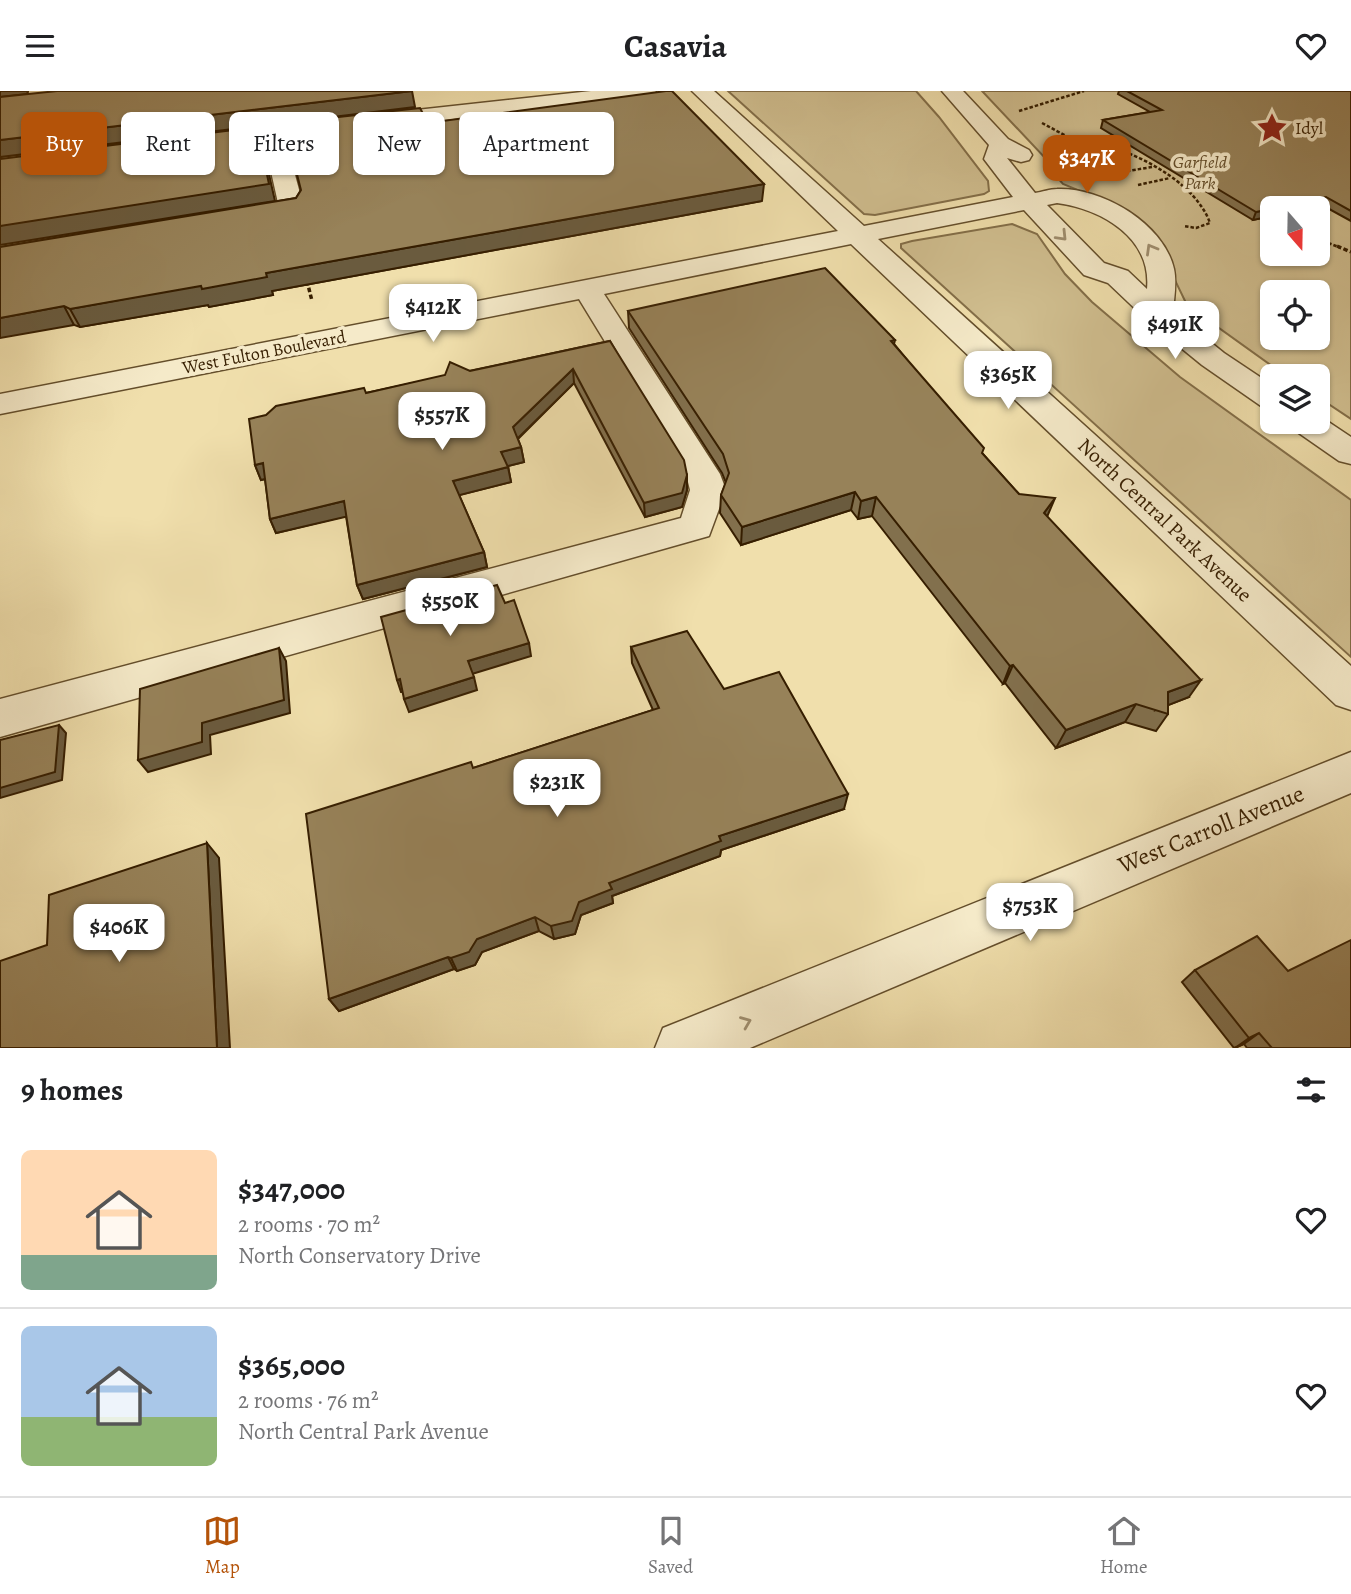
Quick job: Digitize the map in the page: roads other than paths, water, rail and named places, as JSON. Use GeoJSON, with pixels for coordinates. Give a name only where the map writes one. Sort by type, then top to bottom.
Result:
{"type":"FeatureCollection","features":[{"type":"Feature","properties":{"kind":"street"},"geometry":{"type":"LineString","coordinates":[[339,121],[469,100],[646,91]]}},
{"type":"Feature","properties":{"kind":"street","name":"North Central Park Avenue"},"geometry":{"type":"LineString","coordinates":[[702,91],[1351,692]]}},
{"type":"Feature","properties":{"kind":"street"},"geometry":{"type":"LineString","coordinates":[[952,91],[1000,144],[1020,153],[1120,265],[1118,277]]}},
{"type":"Feature","properties":{"kind":"street"},"geometry":{"type":"LineString","coordinates":[[1000,144],[995,159],[1029,201],[1094,269],[1118,277],[1158,315],[1213,359],[1260,391]]}},
{"type":"Feature","properties":{"kind":"street"},"geometry":{"type":"LineString","coordinates":[[225,219],[292,208],[283,175]]}},
{"type":"Feature","properties":{"kind":"street"},"geometry":{"type":"LineString","coordinates":[[1056,196],[1076,197],[1102,206],[1133,225],[1150,245],[1161,269],[1158,315]]}},
{"type":"Feature","properties":{"kind":"street","name":"West Fulton Boulevard"},"geometry":{"type":"LineString","coordinates":[[0,404],[1056,196]]}},
{"type":"Feature","properties":{"kind":"street"},"geometry":{"type":"LineString","coordinates":[[0,718],[696,527],[708,490],[703,474],[586,288]]}},
{"type":"Feature","properties":{"kind":"street"},"geometry":{"type":"LineString","coordinates":[[1323,434],[1351,453]]}},
{"type":"Feature","properties":{"kind":"street","name":"West Carroll Avenue"},"geometry":{"type":"LineString","coordinates":[[682,1048],[1351,772]]}},
{"type":"Feature","properties":{"kind":"place","name":"Idyl"},"geometry":{"type":"Point","coordinates":[1272,128]}},
{"type":"Feature","properties":{"kind":"park label","name":"Garfield Park"},"geometry":{"type":"Point","coordinates":[1200,172]}}]}
